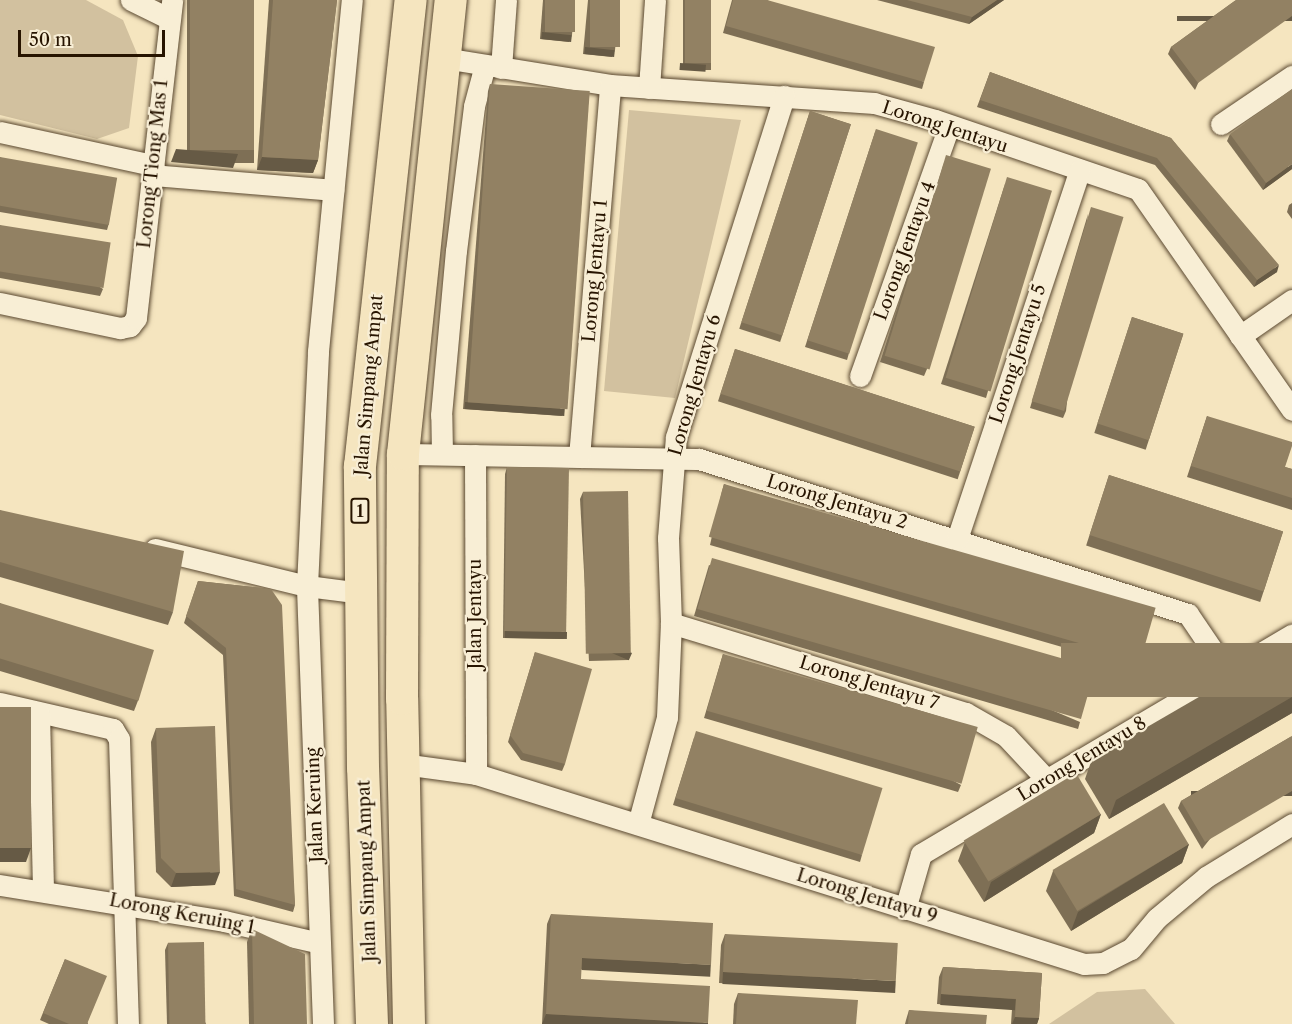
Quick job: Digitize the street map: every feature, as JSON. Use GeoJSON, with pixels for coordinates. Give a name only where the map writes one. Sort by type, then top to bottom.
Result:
{"type":"FeatureCollection","features":[{"type":"Feature","properties":{"kind":"highway","name":"Jalan Simpang Ampat"},"geometry":{"type":"LineString","coordinates":[[372,1024],[360,466],[411,0]]}},
{"type":"Feature","properties":{"kind":"highway","name":"Jalan Simpang Ampat"},"geometry":{"type":"LineString","coordinates":[[409,1024],[403,764],[403,454],[451,0]]}},
{"type":"Feature","properties":{"kind":"street"},"geometry":{"type":"LineString","coordinates":[[131,0],[171,9]]}},
{"type":"Feature","properties":{"kind":"street","name":"Jalan Keruing"},"geometry":{"type":"LineString","coordinates":[[322,1024],[307,586],[318,351],[352,0]]}},
{"type":"Feature","properties":{"kind":"street"},"geometry":{"type":"LineString","coordinates":[[442,454],[441,415],[456,251],[474,106],[493,66],[506,0]]}},
{"type":"Feature","properties":{"kind":"street"},"geometry":{"type":"LineString","coordinates":[[649,88],[654,0]]}},
{"type":"Feature","properties":{"kind":"street","name":"Lorong Tiong Mas 1"},"geometry":{"type":"LineString","coordinates":[[0,303],[120,328],[130,326],[136,318],[171,9]]}},
{"type":"Feature","properties":{"kind":"street","name":"Lorong Jentayu"},"geometry":{"type":"LineString","coordinates":[[444,58],[610,85],[874,103],[1138,189],[1292,410]]}},
{"type":"Feature","properties":{"kind":"street"},"geometry":{"type":"LineString","coordinates":[[1221,124],[1292,76]]}},
{"type":"Feature","properties":{"kind":"street","name":"Lorong Jentayu 1"},"geometry":{"type":"LineString","coordinates":[[579,457],[610,85]]}},
{"type":"Feature","properties":{"kind":"street","name":"Lorong Jentayu 6"},"geometry":{"type":"LineString","coordinates":[[638,824],[667,717],[671,622],[668,538],[673,458],[784,96]]}},
{"type":"Feature","properties":{"kind":"street","name":"Lorong Jentayu 4"},"geometry":{"type":"LineString","coordinates":[[860,376],[949,126]]}},
{"type":"Feature","properties":{"kind":"street"},"geometry":{"type":"LineString","coordinates":[[0,132],[153,170],[333,190]]}},
{"type":"Feature","properties":{"kind":"street","name":"Lorong Jentayu 5"},"geometry":{"type":"LineString","coordinates":[[957,539],[1080,170]]}},
{"type":"Feature","properties":{"kind":"street"},"geometry":{"type":"LineString","coordinates":[[1240,336],[1292,300]]}},
{"type":"Feature","properties":{"kind":"street","name":"Lorong Jentayu 2"},"geometry":{"type":"LineString","coordinates":[[403,454],[699,459],[1188,614],[1228,673]]}},
{"type":"Feature","properties":{"kind":"street","name":"Jalan Jentayu"},"geometry":{"type":"LineString","coordinates":[[475,455],[476,774]]}},
{"type":"Feature","properties":{"kind":"street"},"geometry":{"type":"LineString","coordinates":[[138,545],[307,586],[361,593]]}},
{"type":"Feature","properties":{"kind":"street","name":"Lorong Jentayu 7"},"geometry":{"type":"LineString","coordinates":[[671,622],[966,713],[1006,736],[1047,780]]}},
{"type":"Feature","properties":{"kind":"street","name":"Lorong Jentayu 8"},"geometry":{"type":"LineString","coordinates":[[905,909],[921,854],[1292,635]]}},
{"type":"Feature","properties":{"kind":"street"},"geometry":{"type":"LineString","coordinates":[[0,703],[113,729],[119,739],[128,1024]]}},
{"type":"Feature","properties":{"kind":"street"},"geometry":{"type":"LineString","coordinates":[[39,713],[43,890]]}},
{"type":"Feature","properties":{"kind":"street","name":"Lorong Jentayu 9"},"geometry":{"type":"LineString","coordinates":[[403,764],[476,774],[1084,964],[1103,963],[1131,949],[1157,918],[1206,877],[1292,824]]}},
{"type":"Feature","properties":{"kind":"street","name":"Lorong Keruing 1"},"geometry":{"type":"LineString","coordinates":[[0,885],[124,902],[320,943]]}},
{"type":"Feature","properties":{"kind":"shaded area"},"geometry":{"type":"Polygon","coordinates":[[[0,0],[86,0],[123,20],[138,56],[129,128],[97,139],[0,115],[0,0]]]}},
{"type":"Feature","properties":{"kind":"shaded area"},"geometry":{"type":"Polygon","coordinates":[[[629,110],[741,120],[675,398],[604,391],[629,110]]]}},
{"type":"Feature","properties":{"kind":"shaded area"},"geometry":{"type":"Polygon","coordinates":[[[1145,989],[1175,1024],[1049,1024],[1097,992],[1145,989]]]}},
{"type":"Feature","properties":{"kind":"building"},"geometry":{"type":"Polygon","coordinates":[[[190,0],[254,0],[254,150],[190,150],[190,0]]]}},
{"type":"Feature","properties":{"kind":"building"},"geometry":{"type":"Polygon","coordinates":[[[273,0],[337,0],[318,160],[262,157],[273,0]]]}},
{"type":"Feature","properties":{"kind":"building"},"geometry":{"type":"Polygon","coordinates":[[[545,0],[575,0],[575,32],[545,32],[545,0]]]}},
{"type":"Feature","properties":{"kind":"building"},"geometry":{"type":"Polygon","coordinates":[[[590,0],[620,0],[620,47],[590,47],[590,0]]]}},
{"type":"Feature","properties":{"kind":"building"},"geometry":{"type":"Polygon","coordinates":[[[685,0],[711,0],[711,63],[685,63],[685,0]]]}},
{"type":"Feature","properties":{"kind":"building"},"geometry":{"type":"Polygon","coordinates":[[[733,0],[767,0],[935,47],[924,82],[726,26],[733,0]]]}},
{"type":"Feature","properties":{"kind":"building"},"geometry":{"type":"Polygon","coordinates":[[[907,0],[997,0],[972,17],[907,0]]]}},
{"type":"Feature","properties":{"kind":"building"},"geometry":{"type":"Polygon","coordinates":[[[1236,0],[1292,0],[1292,16],[1198,83],[1171,47],[1236,0]]]}},
{"type":"Feature","properties":{"kind":"building"},"geometry":{"type":"Polygon","coordinates":[[[990,72],[1171,138],[1279,265],[1257,280],[1157,158],[980,100],[990,72]]]}},
{"type":"Feature","properties":{"kind":"building"},"geometry":{"type":"Polygon","coordinates":[[[490,84],[590,91],[568,409],[468,402],[490,84]]]}},
{"type":"Feature","properties":{"kind":"building"},"geometry":{"type":"Polygon","coordinates":[[[1292,89],[1292,164],[1266,183],[1230,134],[1292,89]]]}},
{"type":"Feature","properties":{"kind":"building"},"geometry":{"type":"Polygon","coordinates":[[[810,111],[851,124],[782,335],[741,322],[810,111]]]}},
{"type":"Feature","properties":{"kind":"building"},"geometry":{"type":"Polygon","coordinates":[[[876,129],[918,143],[849,354],[807,340],[876,129]]]}},
{"type":"Feature","properties":{"kind":"building"},"geometry":{"type":"Polygon","coordinates":[[[946,155],[991,169],[930,370],[885,356],[946,155]]]}},
{"type":"Feature","properties":{"kind":"building"},"geometry":{"type":"Polygon","coordinates":[[[0,157],[117,178],[109,225],[0,206],[0,157]]]}},
{"type":"Feature","properties":{"kind":"building"},"geometry":{"type":"Polygon","coordinates":[[[1007,177],[1052,191],[991,392],[946,378],[1007,177]]]}},
{"type":"Feature","properties":{"kind":"building"},"geometry":{"type":"Polygon","coordinates":[[[1091,207],[1124,217],[1064,411],[1032,401],[1091,207]]]}},
{"type":"Feature","properties":{"kind":"building"},"geometry":{"type":"Polygon","coordinates":[[[0,225],[111,243],[103,288],[0,272],[0,225]]]}},
{"type":"Feature","properties":{"kind":"building"},"geometry":{"type":"Polygon","coordinates":[[[1132,317],[1183,334],[1149,440],[1097,424],[1132,317]]]}},
{"type":"Feature","properties":{"kind":"building"},"geometry":{"type":"Polygon","coordinates":[[[735,349],[975,427],[960,472],[720,394],[735,349]]]}},
{"type":"Feature","properties":{"kind":"building"},"geometry":{"type":"Polygon","coordinates":[[[1207,416],[1292,442],[1285,467],[1292,469],[1292,498],[1191,466],[1207,416]]]}},
{"type":"Feature","properties":{"kind":"building"},"geometry":{"type":"Polygon","coordinates":[[[507,467],[569,468],[566,632],[504,631],[507,467]]]}},
{"type":"Feature","properties":{"kind":"building"},"geometry":{"type":"Polygon","coordinates":[[[1109,475],[1283,532],[1264,591],[1090,535],[1109,475]]]}},
{"type":"Feature","properties":{"kind":"building"},"geometry":{"type":"Polygon","coordinates":[[[724,484],[1156,608],[1140,661],[709,537],[724,484]]]}},
{"type":"Feature","properties":{"kind":"building"},"geometry":{"type":"Polygon","coordinates":[[[628,491],[631,653],[586,654],[583,492],[628,491]]]}},
{"type":"Feature","properties":{"kind":"building"},"geometry":{"type":"Polygon","coordinates":[[[0,510],[184,551],[173,612],[0,562],[0,510]]]}},
{"type":"Feature","properties":{"kind":"building"},"geometry":{"type":"Polygon","coordinates":[[[712,558],[1096,668],[1081,719],[697,609],[712,558]]]}},
{"type":"Feature","properties":{"kind":"building"},"geometry":{"type":"Polygon","coordinates":[[[198,581],[271,589],[282,605],[295,905],[236,889],[226,648],[186,616],[198,581]]]}},
{"type":"Feature","properties":{"kind":"building"},"geometry":{"type":"Polygon","coordinates":[[[0,603],[154,650],[138,701],[0,658],[0,603]]]}},
{"type":"Feature","properties":{"kind":"building"},"geometry":{"type":"Polygon","coordinates":[[[1061,643],[1292,643],[1292,697],[1061,697],[1061,643]]]}},
{"type":"Feature","properties":{"kind":"building"},"geometry":{"type":"Polygon","coordinates":[[[535,652],[592,669],[565,764],[523,753],[510,735],[535,652]]]}},
{"type":"Feature","properties":{"kind":"building"},"geometry":{"type":"Polygon","coordinates":[[[723,654],[978,727],[961,784],[707,711],[723,654]]]}},
{"type":"Feature","properties":{"kind":"building"},"geometry":{"type":"Polygon","coordinates":[[[0,707],[31,707],[31,848],[0,848],[0,707]]]}},
{"type":"Feature","properties":{"kind":"building"},"geometry":{"type":"Polygon","coordinates":[[[215,726],[220,872],[176,873],[161,858],[156,728],[215,726]]]}},
{"type":"Feature","properties":{"kind":"building"},"geometry":{"type":"Polygon","coordinates":[[[696,731],[882,788],[862,855],[676,798],[696,731]]]}},
{"type":"Feature","properties":{"kind":"building"},"geometry":{"type":"Polygon","coordinates":[[[1292,736],[1292,791],[1205,842],[1181,801],[1292,736]]]}},
{"type":"Feature","properties":{"kind":"building"},"geometry":{"type":"Polygon","coordinates":[[[1076,773],[1101,814],[988,882],[964,840],[1076,773]]]}},
{"type":"Feature","properties":{"kind":"building"},"geometry":{"type":"Polygon","coordinates":[[[1164,803],[1189,844],[1077,911],[1053,870],[1164,803]]]}},
{"type":"Feature","properties":{"kind":"building"},"geometry":{"type":"Polygon","coordinates":[[[551,914],[713,923],[711,965],[582,958],[581,979],[710,986],[708,1023],[546,1014],[551,914]]]}},
{"type":"Feature","properties":{"kind":"building"},"geometry":{"type":"Polygon","coordinates":[[[252,929],[305,954],[307,1024],[254,1024],[252,929]]]}},
{"type":"Feature","properties":{"kind":"building"},"geometry":{"type":"Polygon","coordinates":[[[725,934],[898,943],[896,981],[723,972],[725,934]]]}},
{"type":"Feature","properties":{"kind":"building"},"geometry":{"type":"Polygon","coordinates":[[[204,942],[205,1024],[169,1024],[168,943],[204,942]]]}},
{"type":"Feature","properties":{"kind":"building"},"geometry":{"type":"Polygon","coordinates":[[[65,959],[107,976],[87,1024],[69,1024],[43,1013],[65,959]]]}},
{"type":"Feature","properties":{"kind":"building"},"geometry":{"type":"Polygon","coordinates":[[[943,967],[1042,973],[1039,1018],[1015,1017],[1016,999],[941,994],[943,967]]]}},
{"type":"Feature","properties":{"kind":"building"},"geometry":{"type":"Polygon","coordinates":[[[738,993],[858,1000],[856,1024],[736,1024],[738,993]]]}},
{"type":"Feature","properties":{"kind":"building"},"geometry":{"type":"Polygon","coordinates":[[[909,1010],[987,1015],[986,1024],[908,1024],[909,1010]]]}}]}
